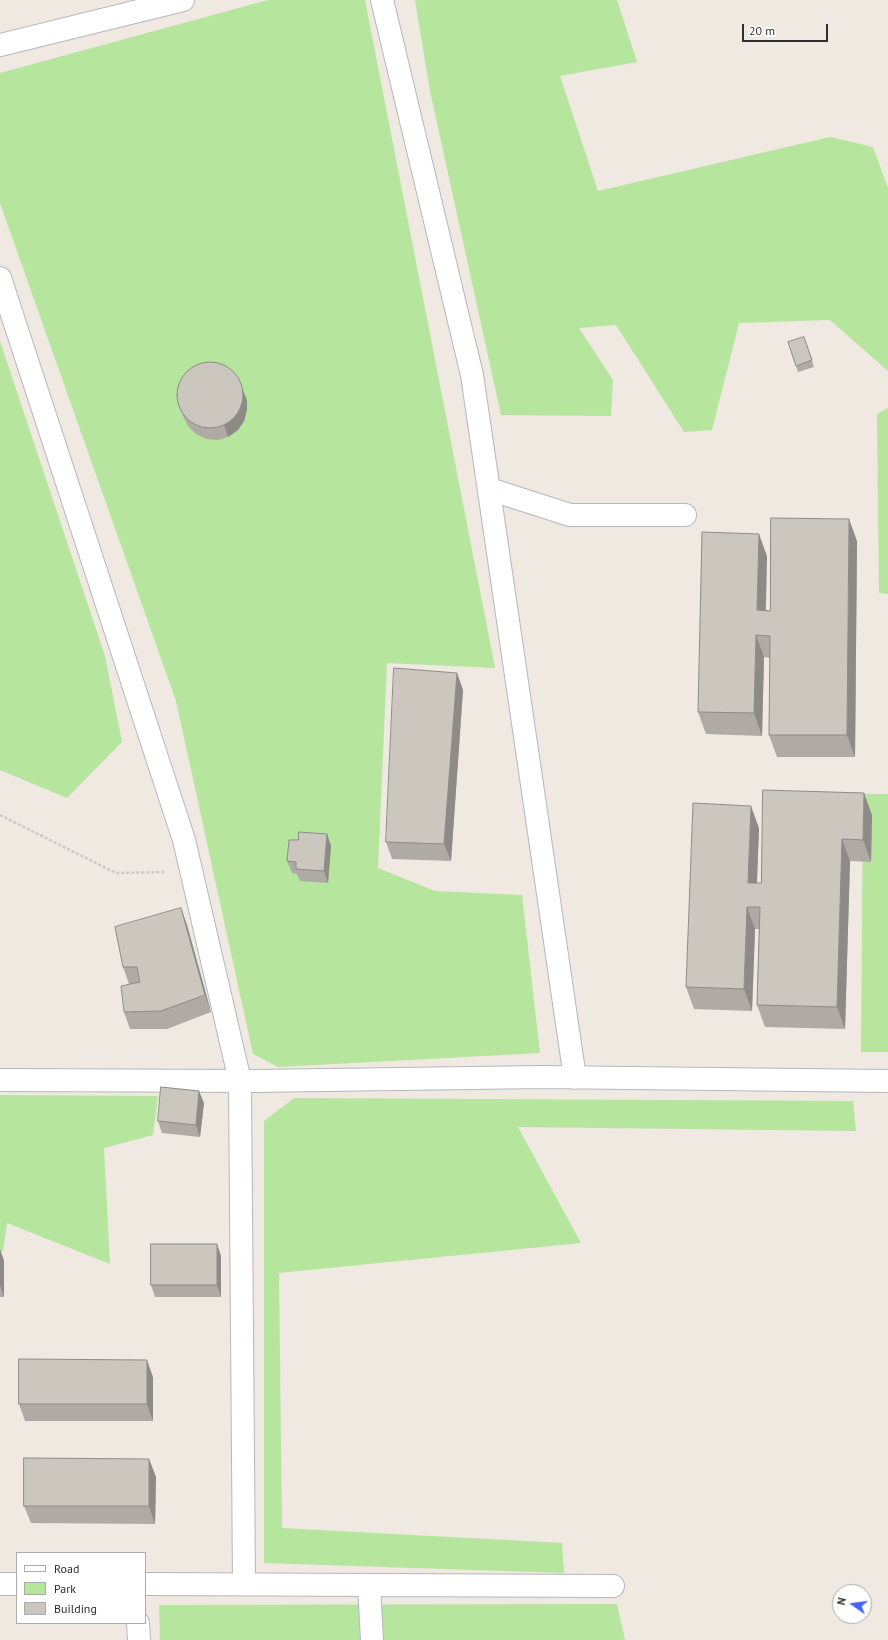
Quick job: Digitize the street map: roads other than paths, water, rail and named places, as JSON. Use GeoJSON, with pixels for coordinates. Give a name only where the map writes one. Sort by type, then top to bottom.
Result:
{"type":"FeatureCollection","features":[{"type":"Feature","properties":{"kind":"street"},"geometry":{"type":"LineString","coordinates":[[0,45],[183,0]]}},
{"type":"Feature","properties":{"kind":"street"},"geometry":{"type":"LineString","coordinates":[[382,0],[472,375],[575,1078]]}},
{"type":"Feature","properties":{"kind":"street"},"geometry":{"type":"LineString","coordinates":[[0,278],[184,840],[240,1081],[244,1584]]}},
{"type":"Feature","properties":{"kind":"street"},"geometry":{"type":"LineString","coordinates":[[489,489],[570,515],[685,515]]}},
{"type":"Feature","properties":{"kind":"street"},"geometry":{"type":"LineString","coordinates":[[0,1080],[240,1081],[575,1078],[888,1081]]}},
{"type":"Feature","properties":{"kind":"street"},"geometry":{"type":"LineString","coordinates":[[0,1584],[16,1584]]}},
{"type":"Feature","properties":{"kind":"street"},"geometry":{"type":"LineString","coordinates":[[146,1584],[613,1586]]}},
{"type":"Feature","properties":{"kind":"street"},"geometry":{"type":"LineString","coordinates":[[369,1585],[372,1640]]}},
{"type":"Feature","properties":{"kind":"street"},"geometry":{"type":"LineString","coordinates":[[138,1624],[139,1640]]}}]}
